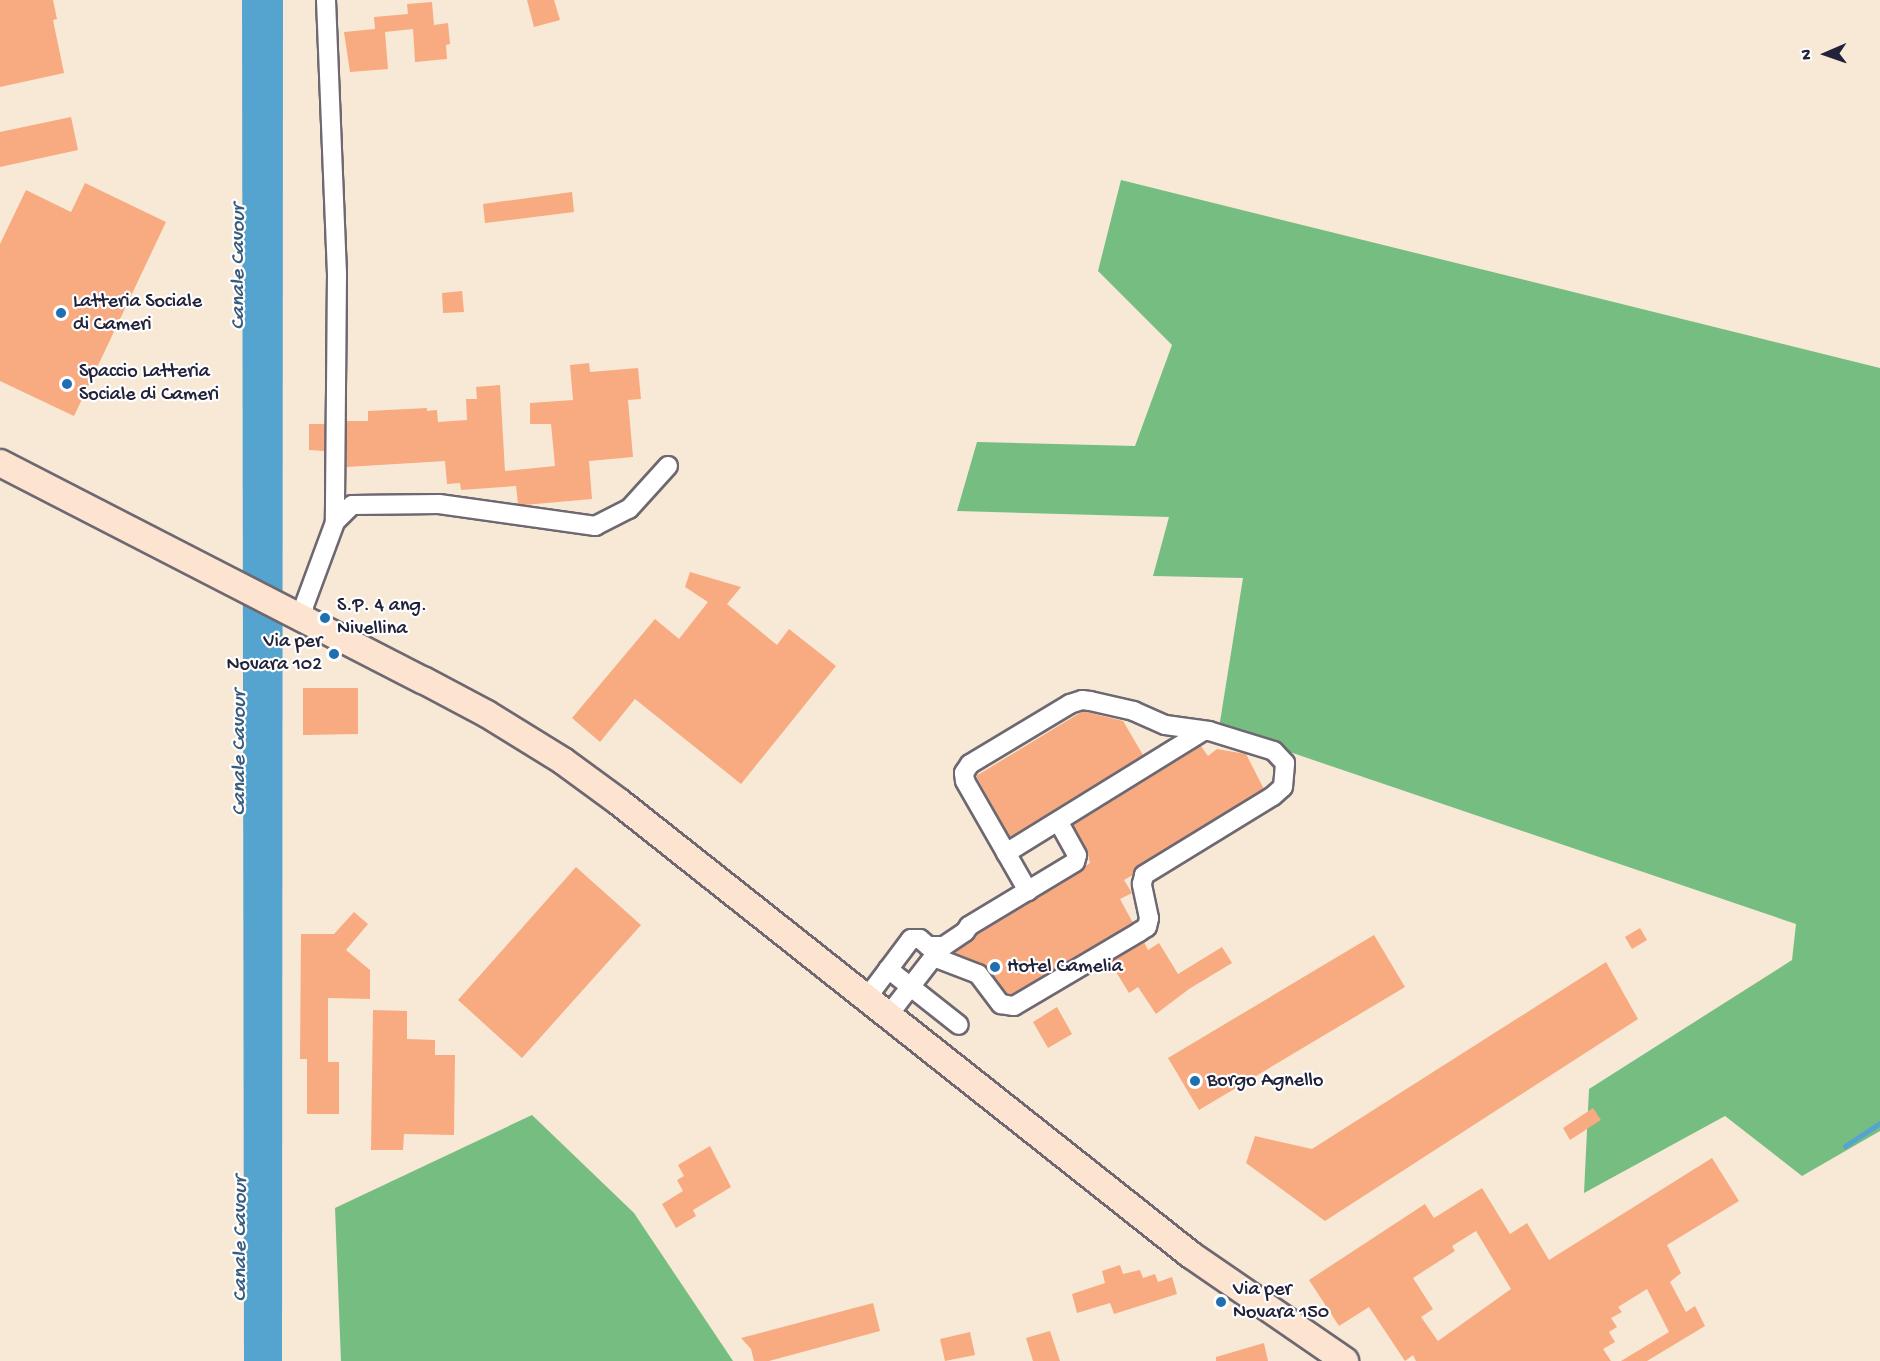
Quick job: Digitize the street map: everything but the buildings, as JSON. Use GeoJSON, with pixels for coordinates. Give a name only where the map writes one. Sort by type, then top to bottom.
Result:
{"type":"FeatureCollection","features":[{"type":"Feature","properties":{"kind":"street"},"geometry":{"type":"LineString","coordinates":[[298,616],[304,606],[335,522],[337,274],[326,0]]}},
{"type":"Feature","properties":{"kind":"street"},"geometry":{"type":"LineString","coordinates":[[0,463],[487,714],[563,760],[627,808],[887,1017],[1191,1255],[1345,1361]]}},
{"type":"Feature","properties":{"kind":"street"},"geometry":{"type":"LineString","coordinates":[[335,522],[352,505],[439,504],[595,526],[629,509],[669,466]]}},
{"type":"Feature","properties":{"kind":"street"},"geometry":{"type":"LineString","coordinates":[[887,1017],[932,959],[939,959],[978,974],[1001,1004],[1014,1006],[1146,927],[1149,913],[1142,884],[1149,870],[1273,796],[1283,787],[1285,763],[1280,754],[1209,731],[1202,732],[1166,725],[1134,711],[1082,700],[1070,704],[969,764],[964,773],[965,782],[1028,891]]}},
{"type":"Feature","properties":{"kind":"street"},"geometry":{"type":"LineString","coordinates":[[1006,853],[1202,732]]}},
{"type":"Feature","properties":{"kind":"street"},"geometry":{"type":"LineString","coordinates":[[866,999],[911,939],[920,939],[928,946],[944,946],[965,932],[969,926],[1075,861],[1077,855],[1059,822]]}},
{"type":"Feature","properties":{"kind":"street"},"geometry":{"type":"LineString","coordinates":[[888,969],[959,1025]]}},
{"type":"Feature","properties":{"kind":"green space"},"geometry":{"type":"Polygon","coordinates":[[[1121,180],[1880,368],[1880,1131],[1802,1176],[1725,1116],[1584,1193],[1589,1089],[1792,960],[1796,924],[1219,728],[1243,578],[1153,576],[1169,517],[957,511],[977,442],[1135,446],[1172,345],[1098,271],[1121,180]]]}},
{"type":"Feature","properties":{"kind":"green space"},"geometry":{"type":"Polygon","coordinates":[[[532,1115],[634,1213],[733,1361],[341,1361],[335,1208],[532,1115]]]}},
{"type":"Feature","properties":{"kind":"water"},"geometry":{"type":"Polygon","coordinates":[[[242,0],[283,0],[282,1361],[244,1361],[242,0]]]}},
{"type":"Feature","properties":{"kind":"waterway"},"geometry":{"type":"LineString","coordinates":[[1845,1146],[1880,1123]]}},
{"type":"Feature","properties":{"kind":"place","name":"Latteria Sociale di Cameri"},"geometry":{"type":"Point","coordinates":[61,313]}},
{"type":"Feature","properties":{"kind":"place","name":"Spaccio Latteria Sociale di Cameri"},"geometry":{"type":"Point","coordinates":[67,384]}},
{"type":"Feature","properties":{"kind":"place","name":"S.P. 4 ang. Nivellina"},"geometry":{"type":"Point","coordinates":[325,618]}},
{"type":"Feature","properties":{"kind":"place","name":"Via per Novara 102"},"geometry":{"type":"Point","coordinates":[334,654]}},
{"type":"Feature","properties":{"kind":"place","name":"Hotel Camelia"},"geometry":{"type":"Point","coordinates":[995,967]}},
{"type":"Feature","properties":{"kind":"place","name":"Borgo Agnello"},"geometry":{"type":"Point","coordinates":[1195,1081]}},
{"type":"Feature","properties":{"kind":"place","name":"Via per Novara 150"},"geometry":{"type":"Point","coordinates":[1221,1302]}},
{"type":"Feature","properties":{"kind":"water label","name":"Canale Cavour"},"geometry":{"type":"Point","coordinates":[240,267]}},
{"type":"Feature","properties":{"kind":"water label","name":"Canale Cavour"},"geometry":{"type":"Point","coordinates":[241,753]}},
{"type":"Feature","properties":{"kind":"water label","name":"Canale Cavour"},"geometry":{"type":"Point","coordinates":[242,1239]}}]}
